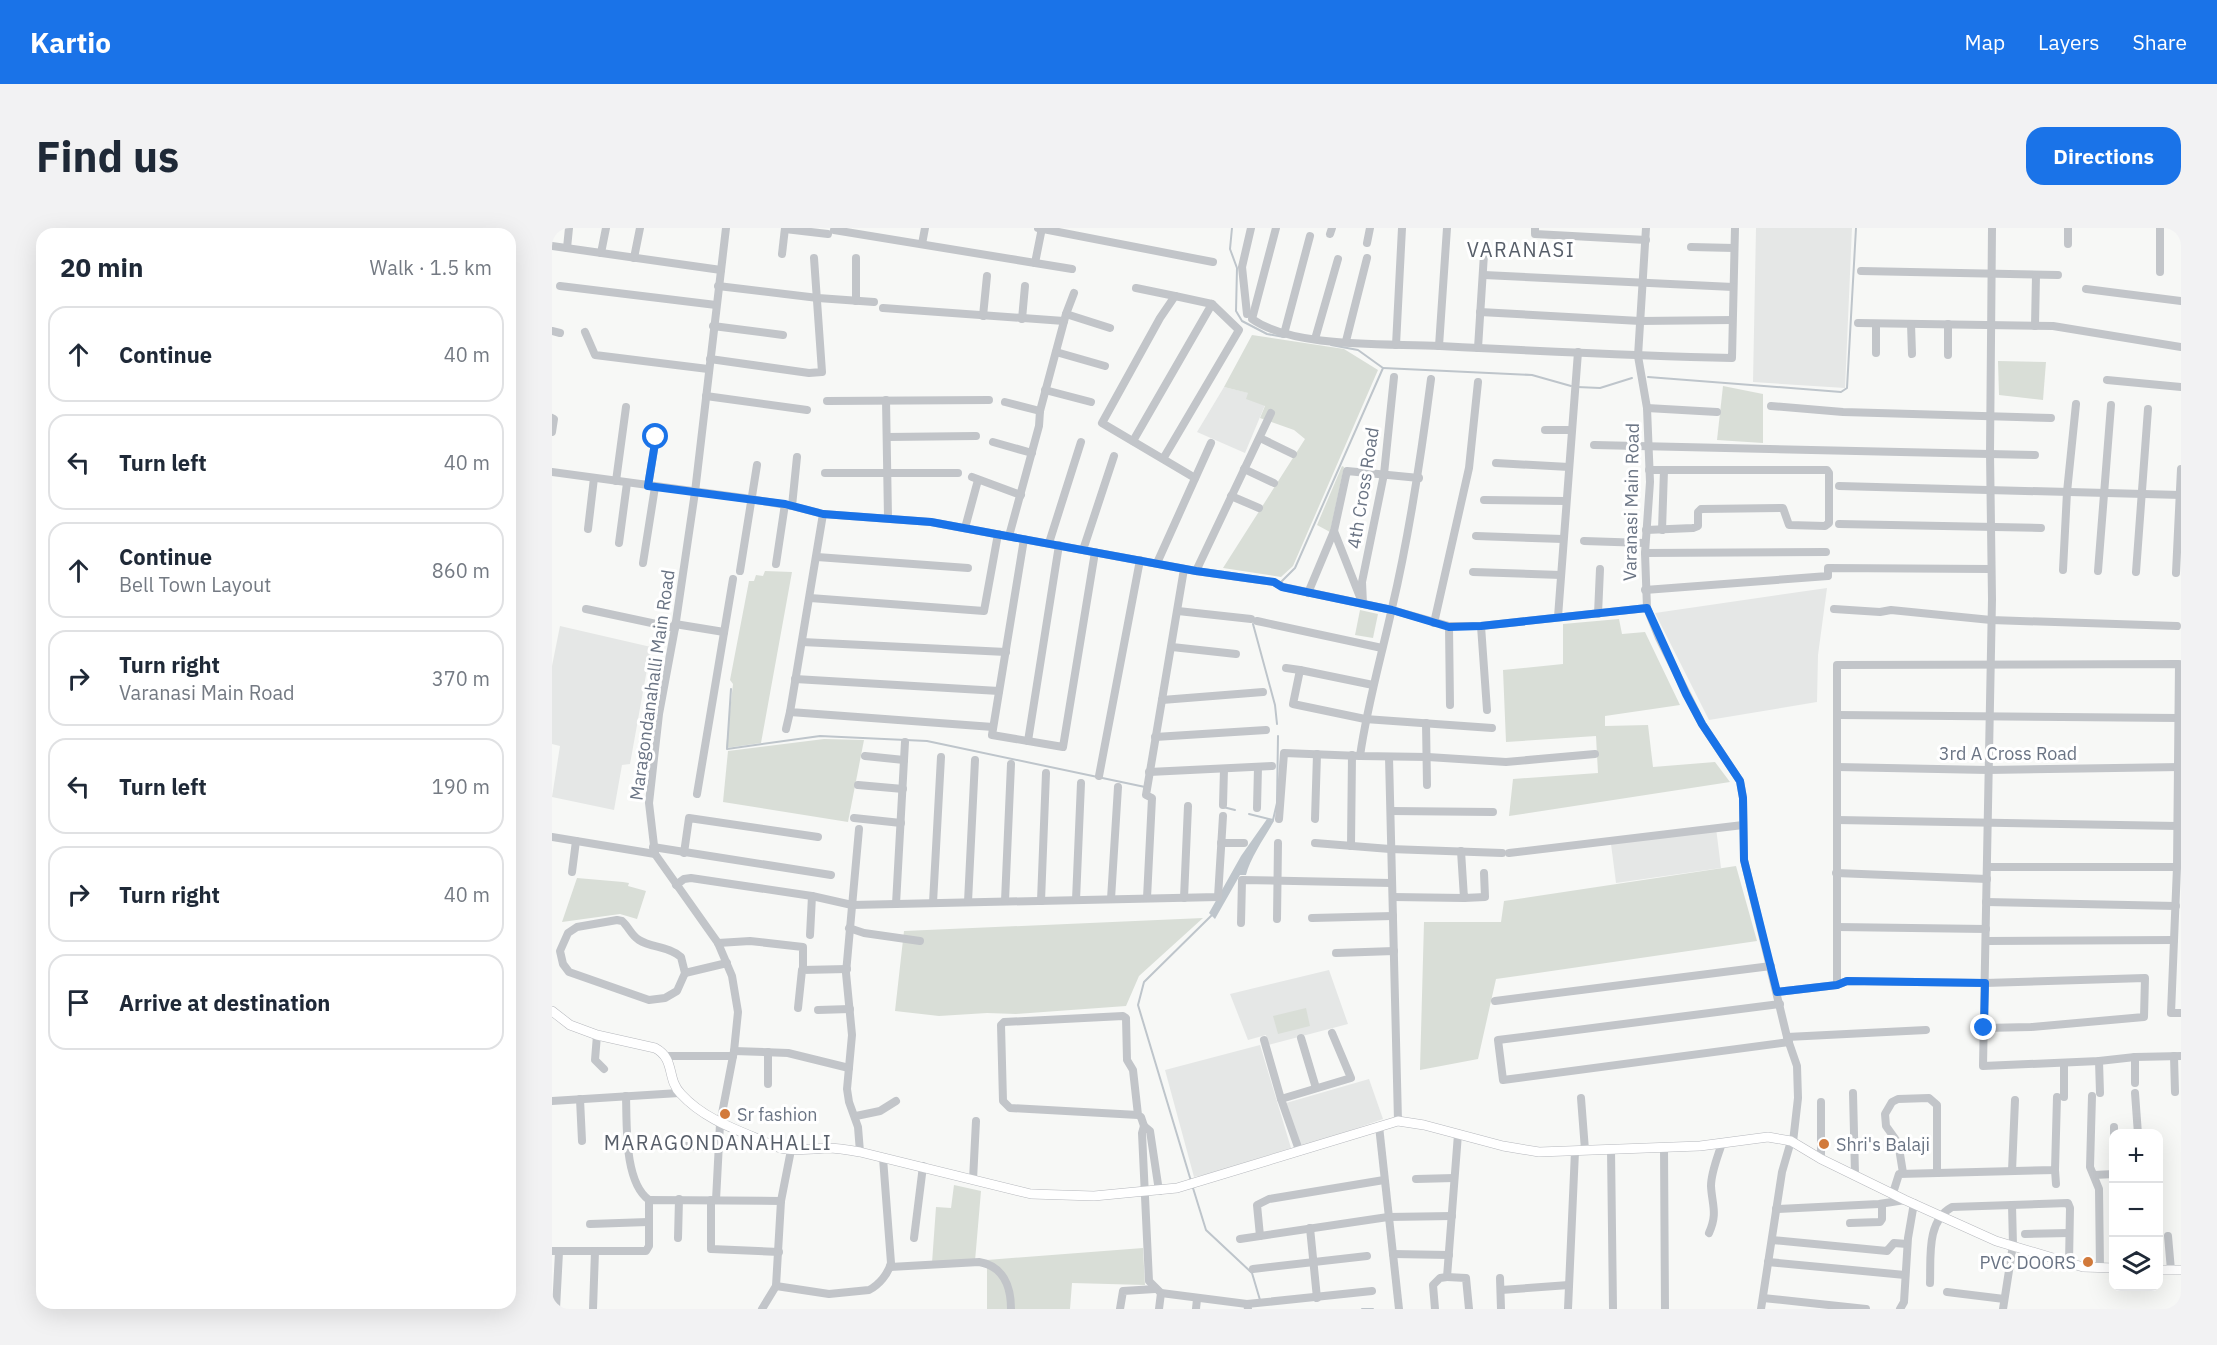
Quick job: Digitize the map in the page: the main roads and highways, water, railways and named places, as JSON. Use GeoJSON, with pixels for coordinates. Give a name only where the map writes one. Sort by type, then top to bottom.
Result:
{"type":"FeatureCollection","features":[{"type":"Feature","properties":{"kind":"main road"},"geometry":{"type":"LineString","coordinates":[[552,1011],[570,1025],[597,1035],[655,1048],[667,1056],[672,1078],[679,1093],[720,1124],[777,1147],[791,1150],[830,1148],[860,1152],[1031,1194],[1094,1196],[1146,1193],[1177,1188],[1236,1172],[1299,1150],[1398,1121],[1539,1152],[1664,1147],[1768,1137],[1792,1142],[1910,1202],[1996,1241],[2082,1267],[2109,1268]]}},
{"type":"Feature","properties":{"kind":"waterway"},"geometry":{"type":"LineString","coordinates":[[1232,228],[1230,249],[1237,268],[1236,311],[1242,321],[1267,334],[1284,337]]}},
{"type":"Feature","properties":{"kind":"waterway"},"geometry":{"type":"LineString","coordinates":[[1648,377],[1841,392],[1847,388],[1856,228]]}},
{"type":"Feature","properties":{"kind":"waterway"},"geometry":{"type":"LineString","coordinates":[[1281,582],[1295,568],[1383,368],[1358,350],[1331,345]]}},
{"type":"Feature","properties":{"kind":"waterway"},"geometry":{"type":"LineString","coordinates":[[1383,368],[1532,375],[1571,386]]}},
{"type":"Feature","properties":{"kind":"waterway"},"geometry":{"type":"LineString","coordinates":[[1577,387],[1600,388],[1632,378]]}},
{"type":"Feature","properties":{"kind":"waterway"},"geometry":{"type":"LineString","coordinates":[[1253,624],[1275,705],[1277,724]]}},
{"type":"Feature","properties":{"kind":"waterway"},"geometry":{"type":"LineString","coordinates":[[731,689],[727,749],[820,736],[927,741],[1145,787]]}},
{"type":"Feature","properties":{"kind":"waterway"},"geometry":{"type":"LineString","coordinates":[[1273,820],[1277,803],[1278,736]]}},
{"type":"Feature","properties":{"kind":"waterway"},"geometry":{"type":"LineString","coordinates":[[1223,807],[1235,810]]}},
{"type":"Feature","properties":{"kind":"waterway"},"geometry":{"type":"LineString","coordinates":[[1249,814],[1273,820]]}},
{"type":"Feature","properties":{"kind":"waterway"},"geometry":{"type":"LineString","coordinates":[[1191,1181],[1138,1005],[1144,982],[1214,913]]}},
{"type":"Feature","properties":{"kind":"waterway"},"geometry":{"type":"LineString","coordinates":[[1193,1188],[1206,1230],[1252,1273],[1260,1300]]}},
{"type":"Feature","properties":{"kind":"waterway"},"geometry":{"type":"LineString","coordinates":[[1362,1309],[1373,1309]]}},
{"type":"Feature","properties":{"kind":"place","name":"Sr fashion"},"geometry":{"type":"Point","coordinates":[725,1114]}},
{"type":"Feature","properties":{"kind":"place","name":"Shri's Balaji"},"geometry":{"type":"Point","coordinates":[1824,1144]}},
{"type":"Feature","properties":{"kind":"place","name":"PVC DOORS"},"geometry":{"type":"Point","coordinates":[2088,1262]}},
{"type":"Feature","properties":{"kind":"district","name":"VARANASI"},"geometry":{"type":"Point","coordinates":[1521,249]}},
{"type":"Feature","properties":{"kind":"district","name":"MARAGONDANAHALLI"},"geometry":{"type":"Point","coordinates":[718,1142]}}]}
